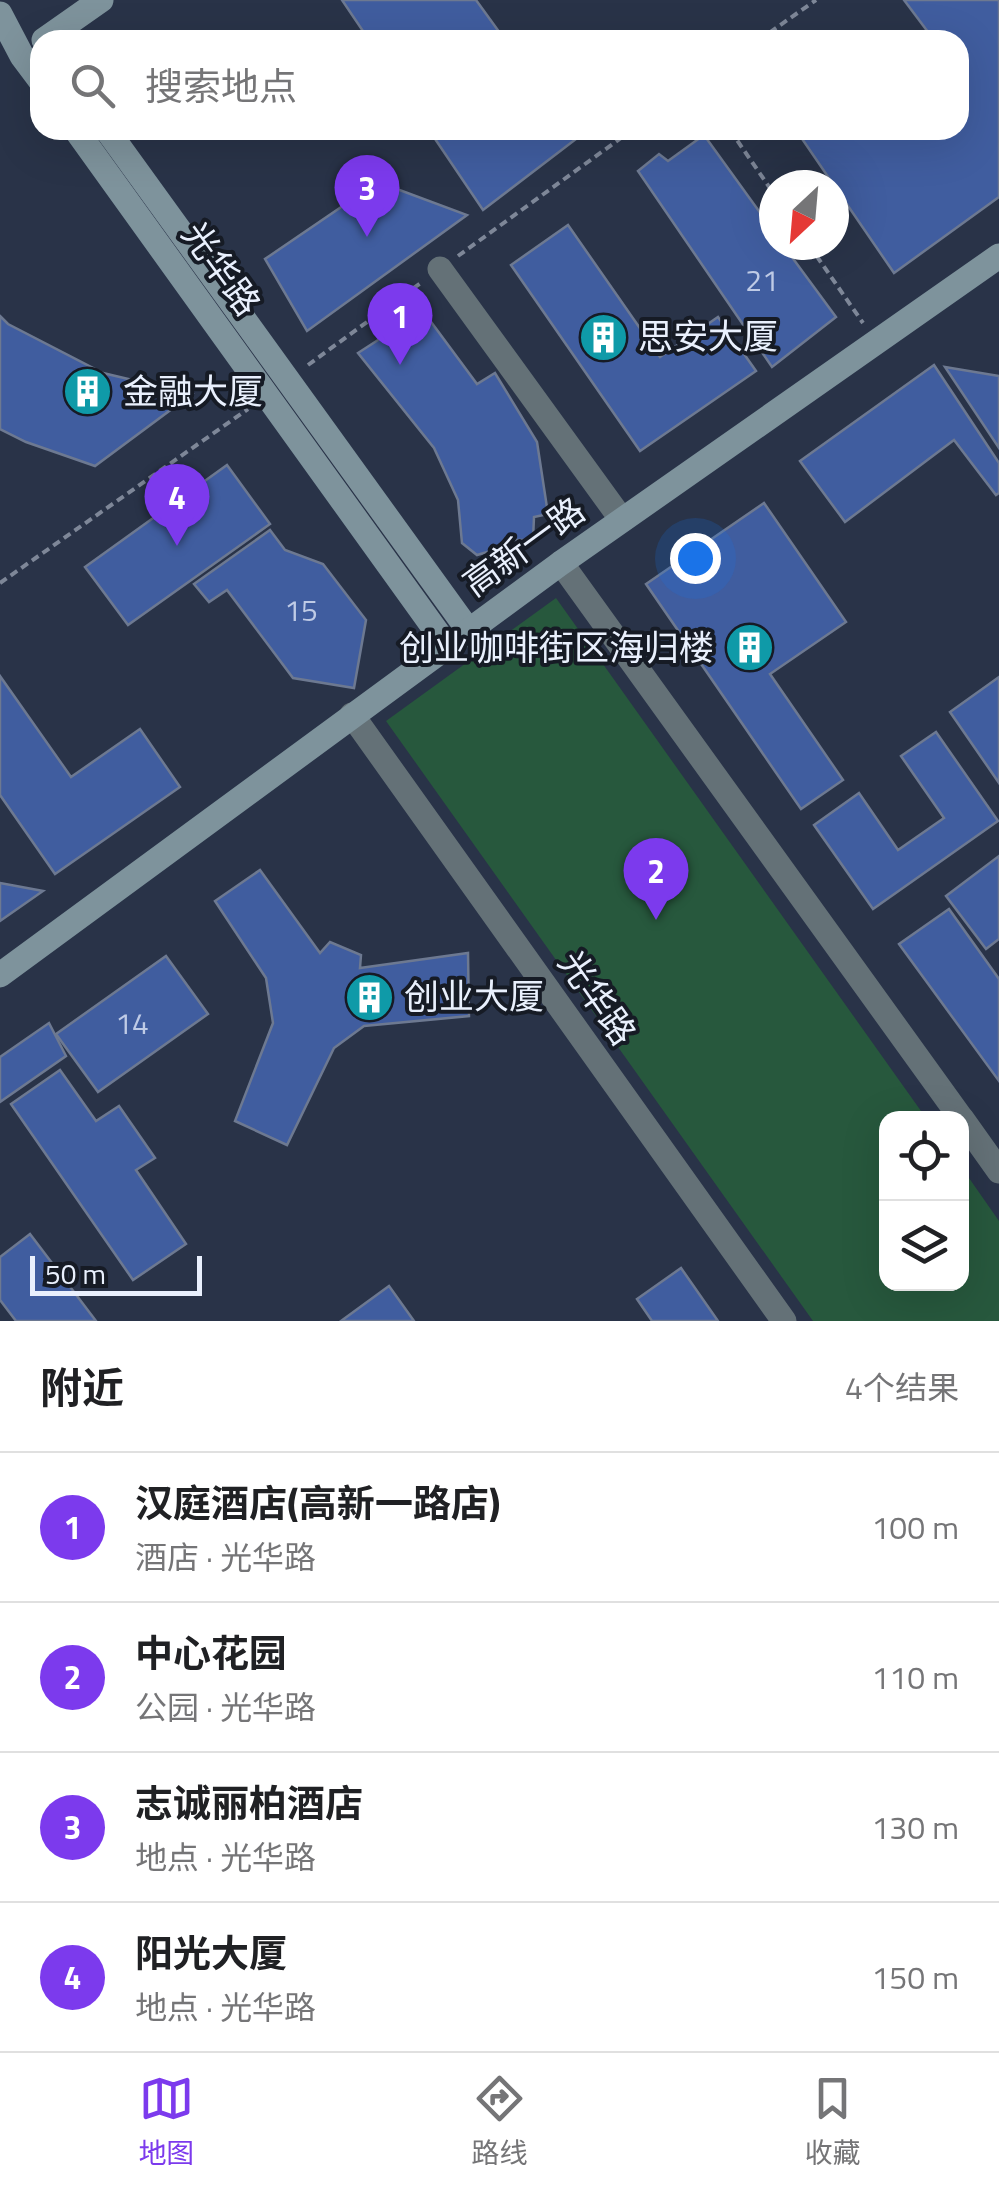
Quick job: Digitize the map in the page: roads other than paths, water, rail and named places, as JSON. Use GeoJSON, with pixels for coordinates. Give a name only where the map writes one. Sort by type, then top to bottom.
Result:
{"type":"FeatureCollection","features":[{"type":"Feature","properties":{"kind":"street"},"geometry":{"type":"LineString","coordinates":[[58,30],[101,0]]}},
{"type":"Feature","properties":{"kind":"street"},"geometry":{"type":"LineString","coordinates":[[0,4],[30,37]]}},
{"type":"Feature","properties":{"kind":"street"},"geometry":{"type":"LineString","coordinates":[[0,14],[30,39]]}},
{"type":"Feature","properties":{"kind":"street"},"geometry":{"type":"LineString","coordinates":[[0,72],[30,50]]}},
{"type":"Feature","properties":{"kind":"street","name":"光华路"},"geometry":{"type":"LineString","coordinates":[[83,140],[447,646]]}},
{"type":"Feature","properties":{"kind":"street","name":"光华路"},"geometry":{"type":"LineString","coordinates":[[114,140],[469,630]]}},
{"type":"Feature","properties":{"kind":"street","name":"高新一路"},"geometry":{"type":"LineString","coordinates":[[0,975],[561,563],[997,262]]}},
{"type":"Feature","properties":{"kind":"street"},"geometry":{"type":"LineString","coordinates":[[440,269],[622,520]]}},
{"type":"Feature","properties":{"kind":"street"},"geometry":{"type":"LineString","coordinates":[[561,563],[955,1111]]}},
{"type":"Feature","properties":{"kind":"street","name":"光华路"},"geometry":{"type":"LineString","coordinates":[[352,715],[784,1321]]}},
{"type":"Feature","properties":{"kind":"street"},"geometry":{"type":"LineString","coordinates":[[969,1130],[999,1172]]}},
{"type":"Feature","properties":{"kind":"place","name":"志诚丽柏酒店"},"geometry":{"type":"Point","coordinates":[367,237]}},
{"type":"Feature","properties":{"kind":"place","name":"思安大厦"},"geometry":{"type":"Point","coordinates":[603,337]}},
{"type":"Feature","properties":{"kind":"place","name":"汉庭酒店(高新一路店)"},"geometry":{"type":"Point","coordinates":[400,365]}},
{"type":"Feature","properties":{"kind":"place","name":"金融大厦"},"geometry":{"type":"Point","coordinates":[88,392]}},
{"type":"Feature","properties":{"kind":"place","name":"阳光大厦"},"geometry":{"type":"Point","coordinates":[177,546]}},
{"type":"Feature","properties":{"kind":"place","name":"创业咖啡街区海归楼"},"geometry":{"type":"Point","coordinates":[749,648]}},
{"type":"Feature","properties":{"kind":"place","name":"中心花园"},"geometry":{"type":"Point","coordinates":[656,920]}},
{"type":"Feature","properties":{"kind":"place","name":"创业大厦"},"geometry":{"type":"Point","coordinates":[369,997]}}]}
